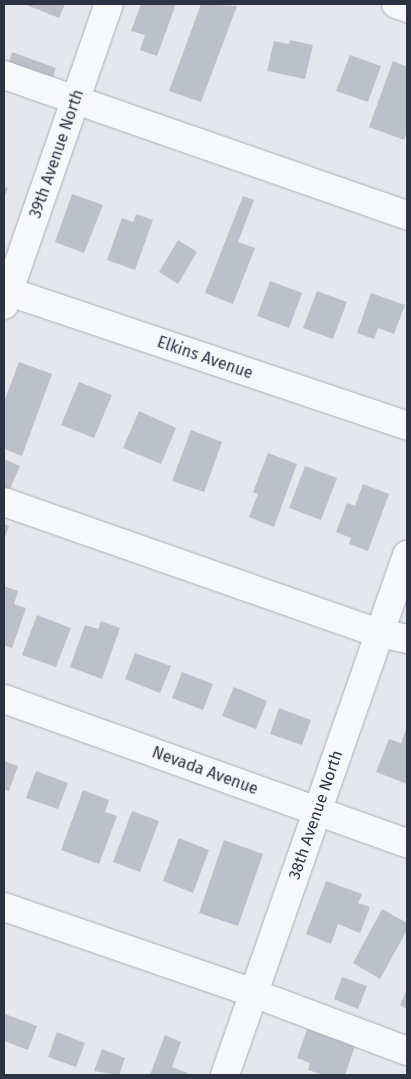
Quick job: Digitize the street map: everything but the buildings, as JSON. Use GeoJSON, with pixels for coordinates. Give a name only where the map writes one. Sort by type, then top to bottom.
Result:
{"type":"FeatureCollection","features":[{"type":"Feature","properties":{"kind":"street","name":"39th Avenue North"},"geometry":{"type":"LineString","coordinates":[[5,295],[110,4]]}},
{"type":"Feature","properties":{"kind":"street"},"geometry":{"type":"LineString","coordinates":[[396,4],[407,8]]}},
{"type":"Feature","properties":{"kind":"street"},"geometry":{"type":"LineString","coordinates":[[4,75],[407,215]]}},
{"type":"Feature","properties":{"kind":"street","name":"Elkins Avenue"},"geometry":{"type":"LineString","coordinates":[[5,295],[407,426]]}},
{"type":"Feature","properties":{"kind":"street"},"geometry":{"type":"LineString","coordinates":[[4,502],[380,633],[407,640]]}},
{"type":"Feature","properties":{"kind":"street","name":"38th Avenue North"},"geometry":{"type":"LineString","coordinates":[[225,1075],[256,994],[317,811],[407,555]]}},
{"type":"Feature","properties":{"kind":"street","name":"Nevada Avenue"},"geometry":{"type":"LineString","coordinates":[[4,699],[407,843]]}},
{"type":"Feature","properties":{"kind":"street"},"geometry":{"type":"LineString","coordinates":[[4,907],[256,994],[407,1051]]}}]}
